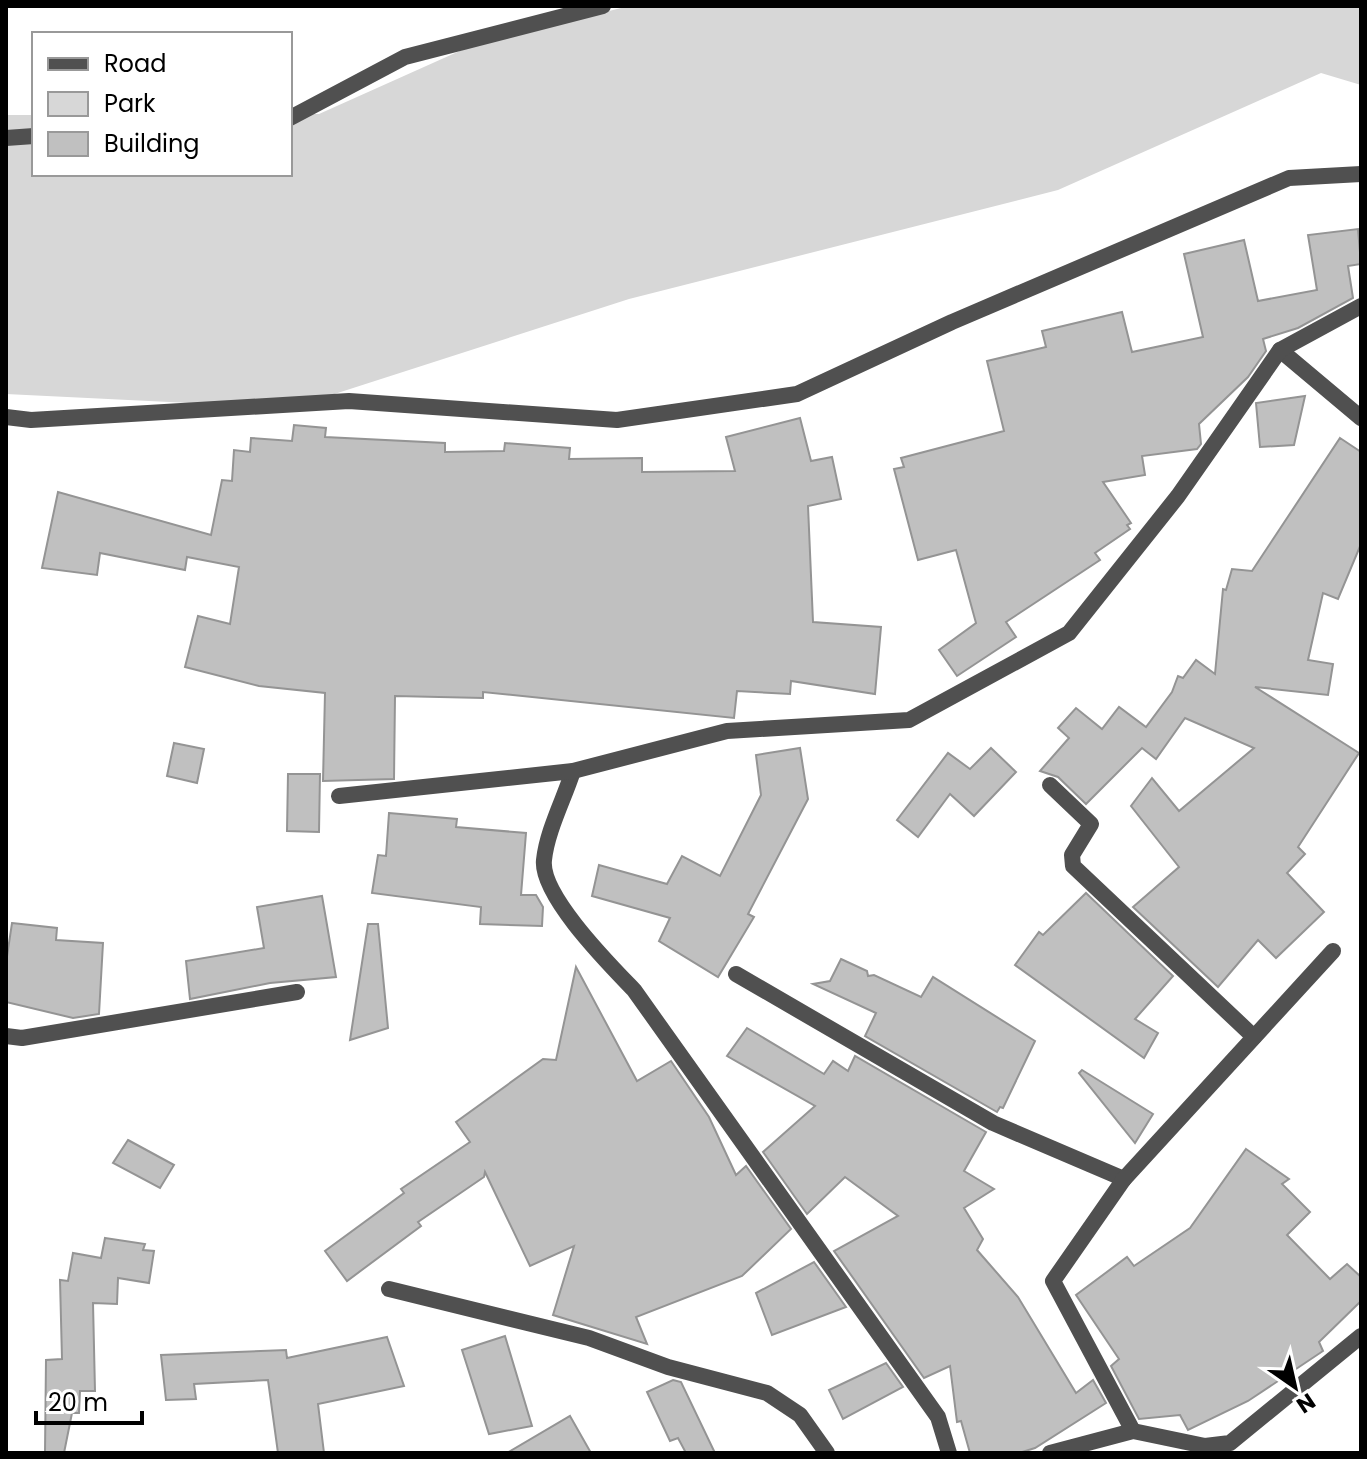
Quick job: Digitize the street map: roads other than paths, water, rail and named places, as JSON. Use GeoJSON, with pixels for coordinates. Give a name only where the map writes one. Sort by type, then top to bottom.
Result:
{"type":"FeatureCollection","features":[{"type":"Feature","properties":{"kind":"street"},"geometry":{"type":"LineString","coordinates":[[292,117],[405,57],[603,6]]}},
{"type":"Feature","properties":{"kind":"street"},"geometry":{"type":"LineString","coordinates":[[6,138],[32,136]]}},
{"type":"Feature","properties":{"kind":"street"},"geometry":{"type":"LineString","coordinates":[[6,417],[31,420],[349,401],[617,420],[797,394],[952,322],[1289,178],[1361,174]]}},
{"type":"Feature","properties":{"kind":"street"},"geometry":{"type":"LineString","coordinates":[[339,796],[573,771],[727,731],[909,720],[1069,633],[1178,496],[1280,350],[1361,306]]}},
{"type":"Feature","properties":{"kind":"street"},"geometry":{"type":"LineString","coordinates":[[1280,350],[1361,418]]}},
{"type":"Feature","properties":{"kind":"street"},"geometry":{"type":"LineString","coordinates":[[573,771],[544,861],[547,880],[580,933],[634,990],[938,1417],[949,1453]]}},
{"type":"Feature","properties":{"kind":"street"},"geometry":{"type":"LineString","coordinates":[[1050,785],[1091,824],[1072,855],[1073,866],[1254,1037]]}},
{"type":"Feature","properties":{"kind":"street"},"geometry":{"type":"LineString","coordinates":[[1133,1431],[1053,1281],[1124,1179],[1333,951]]}},
{"type":"Feature","properties":{"kind":"street"},"geometry":{"type":"LineString","coordinates":[[736,974],[993,1123],[1124,1179]]}},
{"type":"Feature","properties":{"kind":"street"},"geometry":{"type":"LineString","coordinates":[[6,1036],[22,1038],[297,992]]}},
{"type":"Feature","properties":{"kind":"street"},"geometry":{"type":"LineString","coordinates":[[389,1289],[589,1338],[668,1367],[767,1393],[800,1415],[827,1453]]}},
{"type":"Feature","properties":{"kind":"street"},"geometry":{"type":"LineString","coordinates":[[1050,1453],[1133,1431],[1205,1446],[1230,1443],[1361,1336]]}}]}
